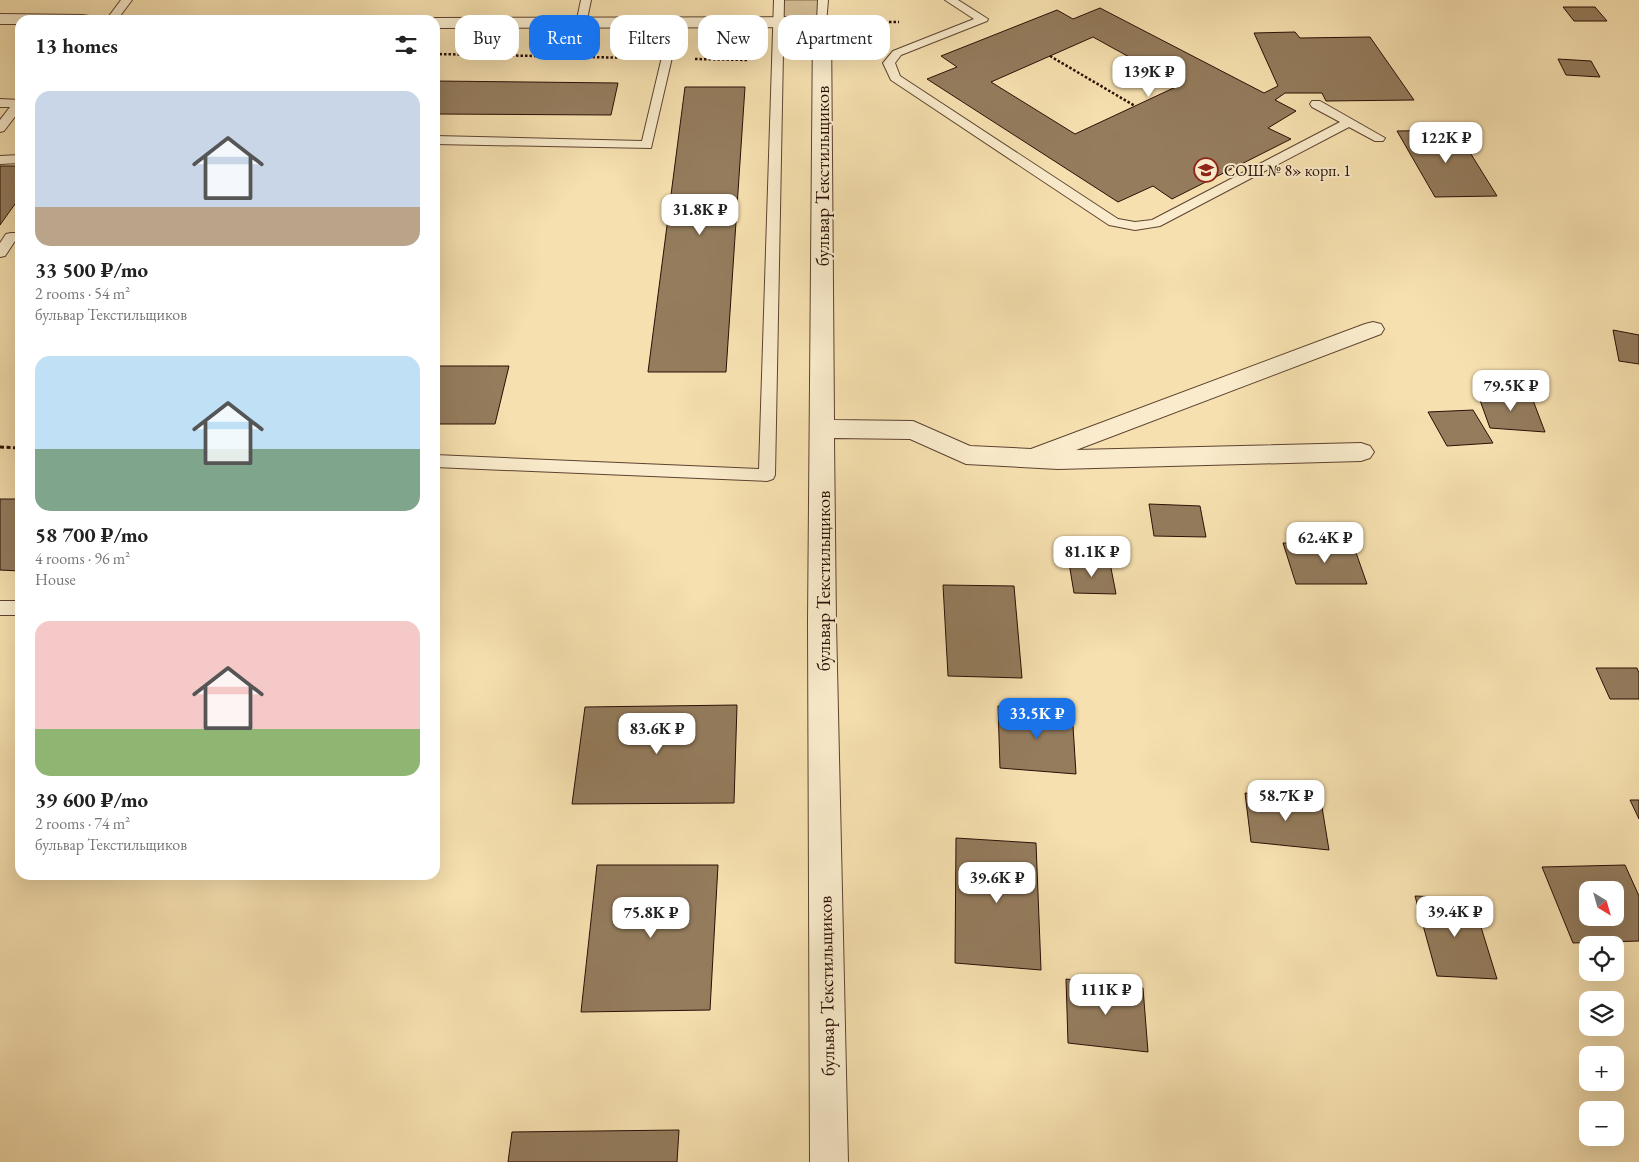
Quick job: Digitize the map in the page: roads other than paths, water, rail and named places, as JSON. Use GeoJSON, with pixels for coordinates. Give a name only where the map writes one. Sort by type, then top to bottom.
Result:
{"type":"FeatureCollection","features":[{"type":"Feature","properties":{"kind":"street"},"geometry":{"type":"LineString","coordinates":[[808,15],[823,11]]}},
{"type":"Feature","properties":{"kind":"street","name":"бульвар Текстильщиков"},"geometry":{"type":"LineString","coordinates":[[823,11],[822,622],[829,1162]]}},
{"type":"Feature","properties":{"kind":"street"},"geometry":{"type":"LineString","coordinates":[[0,19],[15,19]]}},
{"type":"Feature","properties":{"kind":"street"},"geometry":{"type":"LineString","coordinates":[[440,23],[529,24]]}},
{"type":"Feature","properties":{"kind":"street"},"geometry":{"type":"LineString","coordinates":[[688,24],[778,23]]}},
{"type":"Feature","properties":{"kind":"street"},"geometry":{"type":"LineString","coordinates":[[1028,458],[1373,329]]}},
{"type":"Feature","properties":{"kind":"street"},"geometry":{"type":"LineString","coordinates":[[822,428],[913,430],[966,455],[1058,460],[1361,452]]}},
{"type":"Feature","properties":{"kind":"lane"},"geometry":{"type":"LineString","coordinates":[[115,15],[127,0]]}},
{"type":"Feature","properties":{"kind":"lane"},"geometry":{"type":"LineString","coordinates":[[582,15],[586,0]]}},
{"type":"Feature","properties":{"kind":"lane"},"geometry":{"type":"LineString","coordinates":[[778,15],[779,0]]}},
{"type":"Feature","properties":{"kind":"lane"},"geometry":{"type":"LineString","coordinates":[[950,0],[983,19],[897,53],[889,64],[895,78],[1114,222],[1135,226],[1156,223],[1350,122]]}},
{"type":"Feature","properties":{"kind":"lane"},"geometry":{"type":"LineString","coordinates":[[440,461],[767,475],[778,23]]}},
{"type":"Feature","properties":{"kind":"lane"},"geometry":{"type":"LineString","coordinates":[[440,140],[647,145],[667,60]]}},
{"type":"Feature","properties":{"kind":"lane"},"geometry":{"type":"LineString","coordinates":[[0,103],[15,102]]}},
{"type":"Feature","properties":{"kind":"lane"},"geometry":{"type":"LineString","coordinates":[[1316,104],[1379,138]]}},
{"type":"Feature","properties":{"kind":"lane"},"geometry":{"type":"LineString","coordinates":[[0,128],[15,108]]}},
{"type":"Feature","properties":{"kind":"lane"},"geometry":{"type":"LineString","coordinates":[[0,160],[15,160]]}},
{"type":"Feature","properties":{"kind":"lane"},"geometry":{"type":"LineString","coordinates":[[0,253],[11,237],[15,237]]}},
{"type":"Feature","properties":{"kind":"lane"},"geometry":{"type":"LineString","coordinates":[[0,608],[15,608]]}},
{"type":"Feature","properties":{"kind":"place","name":"СОШ № 8» корп. 1"},"geometry":{"type":"Point","coordinates":[1206,170]}}]}
